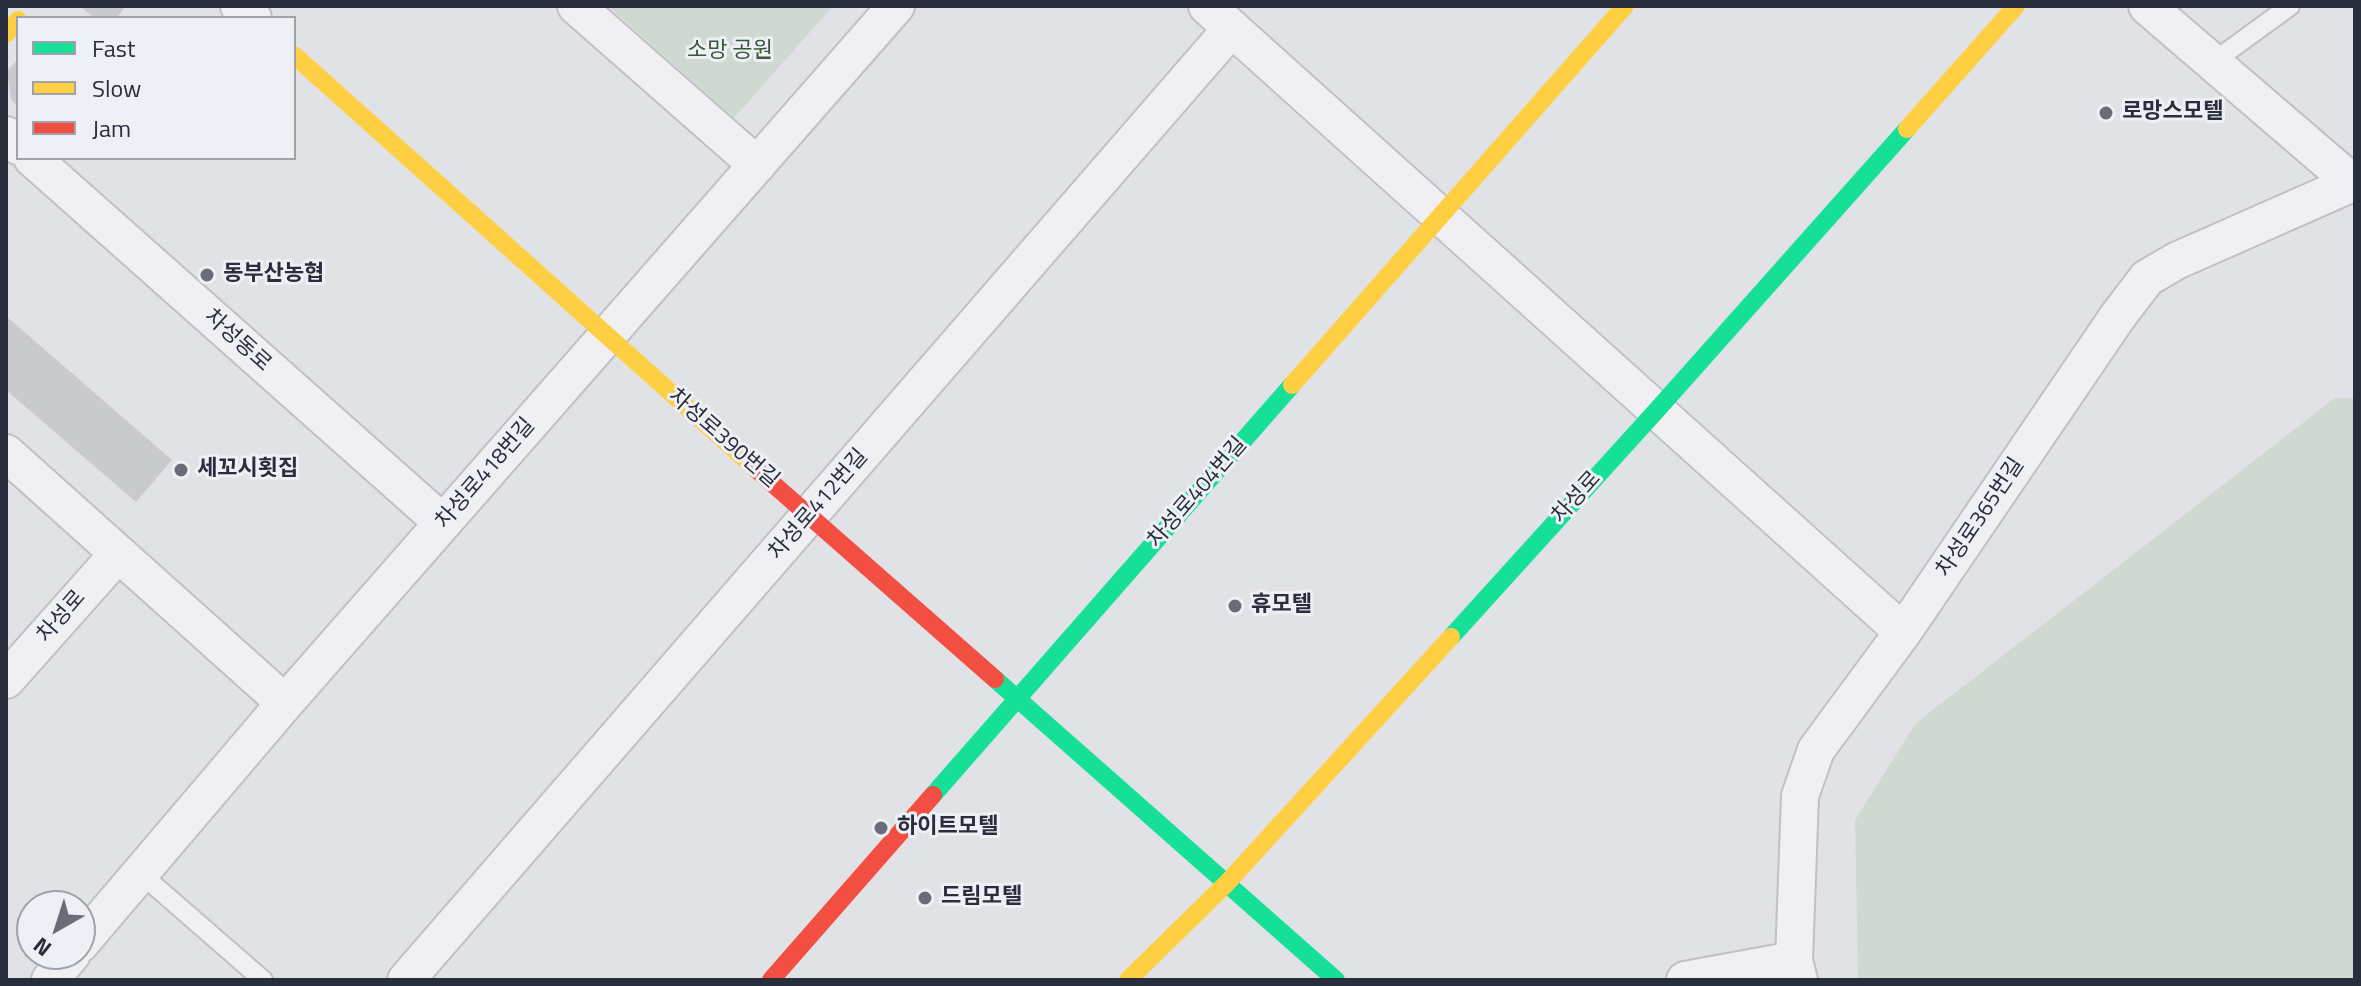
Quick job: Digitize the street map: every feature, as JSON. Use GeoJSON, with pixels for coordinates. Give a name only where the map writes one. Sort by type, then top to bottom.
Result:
{"type":"FeatureCollection","features":[{"type":"Feature","properties":{"kind":"street"},"geometry":{"type":"LineString","coordinates":[[576,6],[757,165]]}},
{"type":"Feature","properties":{"kind":"street","name":"차성로418번길"},"geometry":{"type":"LineString","coordinates":[[96,925],[285,703],[896,6]]}},
{"type":"Feature","properties":{"kind":"street","name":"차성로404번길"},"geometry":{"type":"LineString","coordinates":[[771,980],[1625,6]]}},
{"type":"Feature","properties":{"kind":"street","name":"차성로"},"geometry":{"type":"LineString","coordinates":[[1128,980],[1226,884],[1656,411],[2016,6]]}},
{"type":"Feature","properties":{"kind":"street","name":"차성로365번길"},"geometry":{"type":"LineString","coordinates":[[1796,970],[1800,796],[1816,750],[1903,632],[2118,316],[2147,278],[2176,261],[2354,182],[2147,6]]}},
{"type":"Feature","properties":{"kind":"street"},"geometry":{"type":"LineString","coordinates":[[1220,17],[1903,632]]}},
{"type":"Feature","properties":{"kind":"street","name":"차성로412번길"},"geometry":{"type":"LineString","coordinates":[[406,980],[810,516],[1220,17]]}},
{"type":"Feature","properties":{"kind":"street","name":"차성로390번길"},"geometry":{"type":"LineString","coordinates":[[296,57],[607,337],[1336,980]]}},
{"type":"Feature","properties":{"kind":"street","name":"차성동로"},"geometry":{"type":"LineString","coordinates":[[34,160],[443,523]]}},
{"type":"Feature","properties":{"kind":"street"},"geometry":{"type":"LineString","coordinates":[[6,453],[285,703]]}},
{"type":"Feature","properties":{"kind":"street","name":"차성로"},"geometry":{"type":"LineString","coordinates":[[6,680],[118,554]]}},
{"type":"Feature","properties":{"kind":"street"},"geometry":{"type":"LineString","coordinates":[[1685,980],[1796,970]]}},
{"type":"Feature","properties":{"kind":"lane"},"geometry":{"type":"LineString","coordinates":[[2213,62],[2290,6]]}},
{"type":"Feature","properties":{"kind":"lane"},"geometry":{"type":"LineString","coordinates":[[140,873],[263,980]]}},
{"type":"Feature","properties":{"kind":"green space","name":"소망 공원"},"geometry":{"type":"Polygon","coordinates":[[[608,6],[833,6],[734,118],[608,6]]]}},
{"type":"Feature","properties":{"kind":"green space"},"geometry":{"type":"Polygon","coordinates":[[[2335,398],[2355,398],[2355,980],[1858,980],[1855,820],[1916,723],[2335,398]]]}},
{"type":"Feature","properties":{"kind":"building"},"geometry":{"type":"Polygon","coordinates":[[[80,6],[126,6],[118,16],[92,16],[80,6]]]}},
{"type":"Feature","properties":{"kind":"building"},"geometry":{"type":"Polygon","coordinates":[[[16,61],[16,104],[11,100],[7,71],[16,61]]]}},
{"type":"Feature","properties":{"kind":"building"},"geometry":{"type":"Polygon","coordinates":[[[6,316],[172,460],[136,502],[6,390],[6,316]]]}},
{"type":"Feature","properties":{"kind":"traffic: fast"},"geometry":{"type":"LineString","coordinates":[[1451,637],[1907,129]]}},
{"type":"Feature","properties":{"kind":"traffic: fast"},"geometry":{"type":"LineString","coordinates":[[933,795],[1292,385]]}},
{"type":"Feature","properties":{"kind":"traffic: fast"},"geometry":{"type":"LineString","coordinates":[[995,679],[1336,980]]}},
{"type":"Feature","properties":{"kind":"traffic: slow"},"geometry":{"type":"LineString","coordinates":[[1292,385],[1625,6]]}},
{"type":"Feature","properties":{"kind":"traffic: slow"},"geometry":{"type":"LineString","coordinates":[[1907,129],[2016,6]]}},
{"type":"Feature","properties":{"kind":"traffic: slow"},"geometry":{"type":"LineString","coordinates":[[6,34],[16,22]]}},
{"type":"Feature","properties":{"kind":"traffic: slow"},"geometry":{"type":"LineString","coordinates":[[296,57],[756,469]]}},
{"type":"Feature","properties":{"kind":"traffic: slow"},"geometry":{"type":"LineString","coordinates":[[1128,980],[1226,884],[1451,637]]}},
{"type":"Feature","properties":{"kind":"traffic: jam"},"geometry":{"type":"LineString","coordinates":[[756,469],[995,679]]}},
{"type":"Feature","properties":{"kind":"traffic: jam"},"geometry":{"type":"LineString","coordinates":[[771,980],[933,795]]}},
{"type":"Feature","properties":{"kind":"place","name":"로망스모텔"},"geometry":{"type":"Point","coordinates":[2106,113]}},
{"type":"Feature","properties":{"kind":"place","name":"동부산농협"},"geometry":{"type":"Point","coordinates":[207,275]}},
{"type":"Feature","properties":{"kind":"place","name":"세꼬시횟집"},"geometry":{"type":"Point","coordinates":[181,470]}},
{"type":"Feature","properties":{"kind":"place","name":"휴모텔"},"geometry":{"type":"Point","coordinates":[1235,606]}},
{"type":"Feature","properties":{"kind":"place","name":"하이트모텔"},"geometry":{"type":"Point","coordinates":[881,828]}},
{"type":"Feature","properties":{"kind":"place","name":"드림모텔"},"geometry":{"type":"Point","coordinates":[925,898]}}]}
